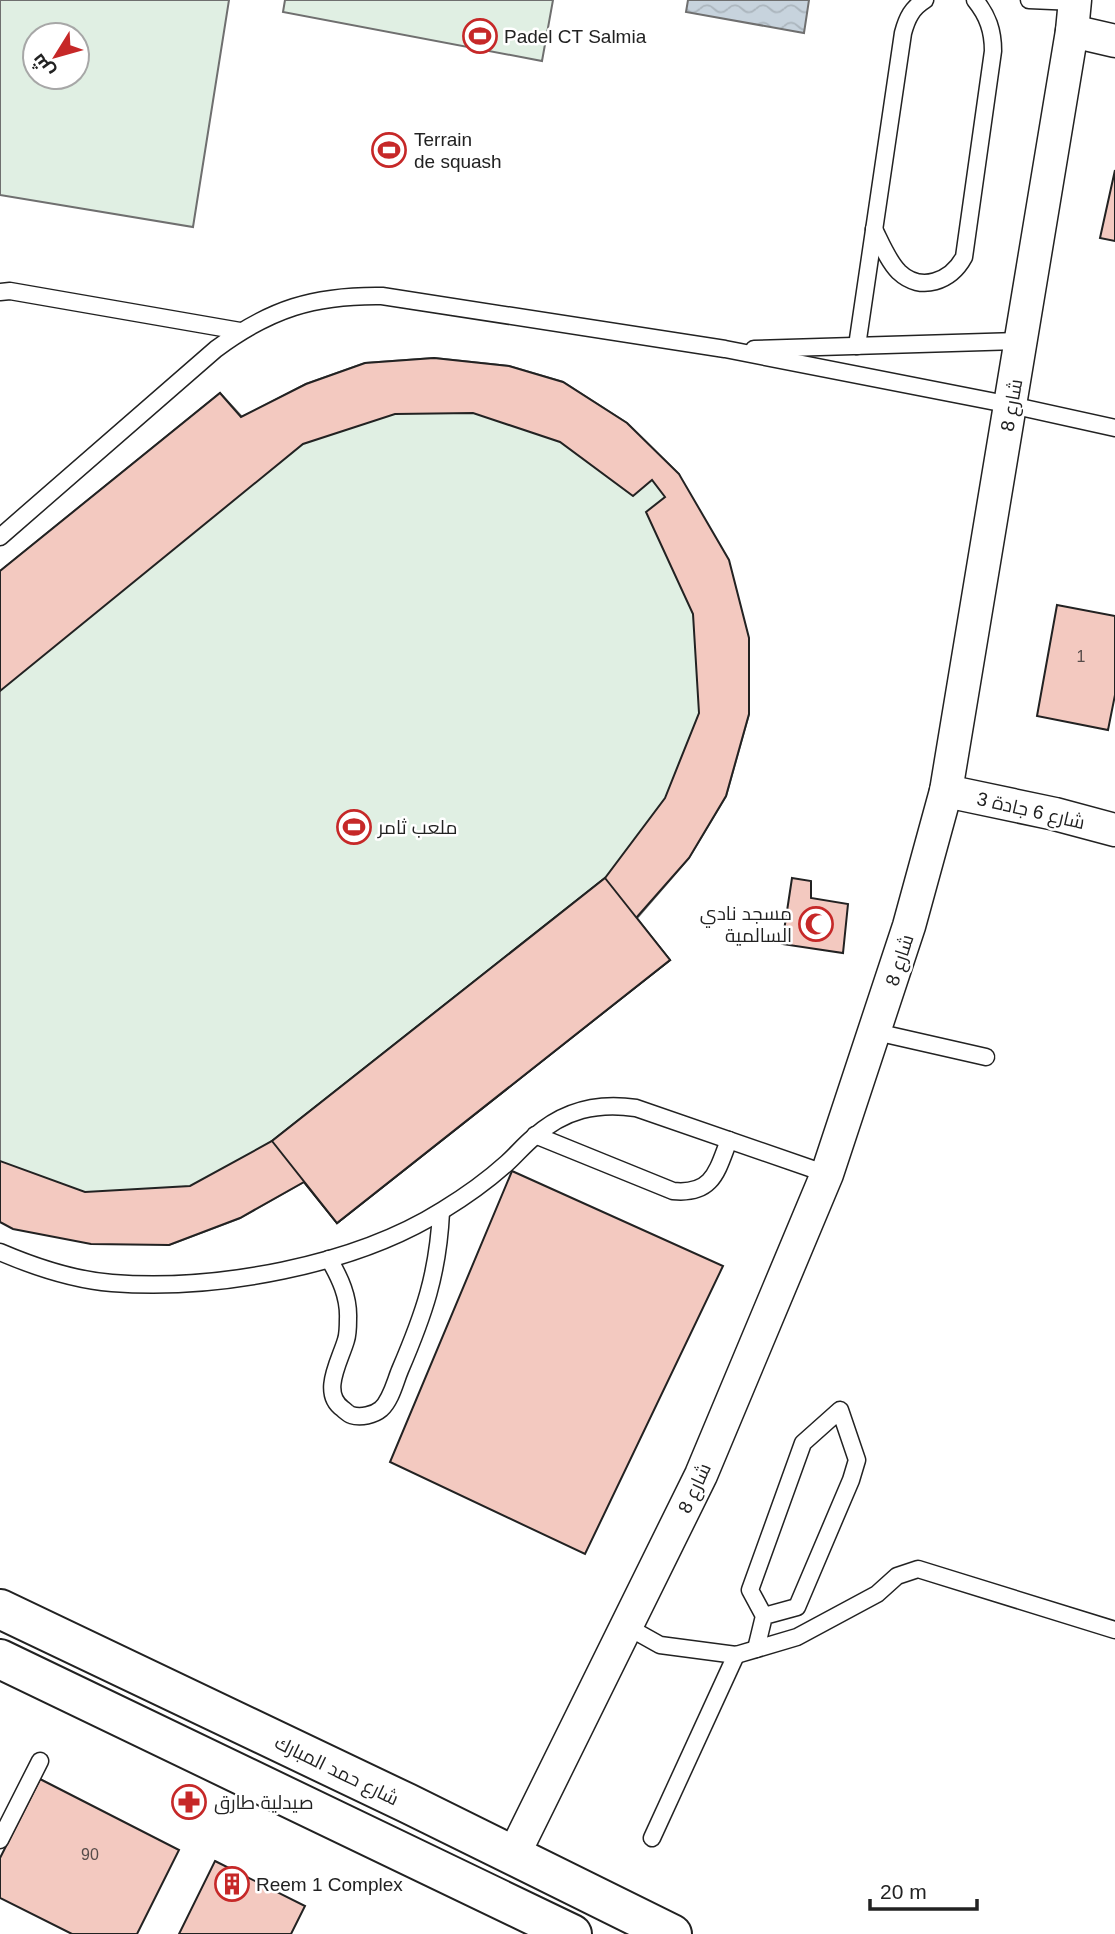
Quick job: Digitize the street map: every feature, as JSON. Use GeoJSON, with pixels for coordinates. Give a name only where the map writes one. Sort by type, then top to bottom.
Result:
{"type":"FeatureCollection","features":[{"type":"Feature","properties":{"kind":"main road","name":"شارع حمد المبارك"},"geometry":{"type":"LineString","coordinates":[[0,1609],[672,1934]]}},
{"type":"Feature","properties":{"kind":"main road"},"geometry":{"type":"LineString","coordinates":[[0,1659],[572,1934]]}},
{"type":"Feature","properties":{"kind":"street"},"geometry":{"type":"LineString","coordinates":[[1074,11],[1115,41]]}},
{"type":"Feature","properties":{"kind":"street","name":"شارع 8"},"geometry":{"type":"LineString","coordinates":[[513,1856],[701,1475],[827,1174],[909,926],[946,791],[1074,11]]}},
{"type":"Feature","properties":{"kind":"street","name":"شارع 6 جادة 3"},"geometry":{"type":"LineString","coordinates":[[946,791],[1115,830]]}},
{"type":"Feature","properties":{"kind":"lane"},"geometry":{"type":"LineString","coordinates":[[856,346],[903,33],[906,20],[913,9],[925,0]]}},
{"type":"Feature","properties":{"kind":"lane"},"geometry":{"type":"LineString","coordinates":[[874,229],[892,263],[912,281],[937,282],[958,268],[964,257],[993,51],[991,27],[984,10],[975,0]]}},
{"type":"Feature","properties":{"kind":"lane"},"geometry":{"type":"LineString","coordinates":[[1029,0],[1074,11]]}},
{"type":"Feature","properties":{"kind":"lane"},"geometry":{"type":"LineString","coordinates":[[0,292],[10,291],[240,331]]}},
{"type":"Feature","properties":{"kind":"lane"},"geometry":{"type":"LineString","coordinates":[[0,537],[240,331],[293,306],[352,296],[382,296],[725,349],[1115,428]]}},
{"type":"Feature","properties":{"kind":"lane"},"geometry":{"type":"LineString","coordinates":[[725,349],[1021,341]]}},
{"type":"Feature","properties":{"kind":"lane"},"geometry":{"type":"LineString","coordinates":[[876,1032],[986,1056]]}},
{"type":"Feature","properties":{"kind":"lane"},"geometry":{"type":"LineString","coordinates":[[0,1252],[42,1270],[110,1283],[180,1284],[237,1279],[329,1259],[368,1247],[441,1212],[475,1189],[553,1122],[593,1107],[615,1105],[636,1108],[827,1174]]}},
{"type":"Feature","properties":{"kind":"lane"},"geometry":{"type":"LineString","coordinates":[[536,1135],[673,1191],[687,1192],[700,1189],[710,1182],[729,1140]]}},
{"type":"Feature","properties":{"kind":"lane"},"geometry":{"type":"LineString","coordinates":[[329,1259],[340,1277],[348,1317],[347,1338],[331,1390],[338,1405],[351,1415],[367,1416],[381,1409],[390,1395],[424,1310],[436,1261],[441,1212]]}},
{"type":"Feature","properties":{"kind":"lane"},"geometry":{"type":"LineString","coordinates":[[756,1648],[764,1616],[750,1590],[803,1443],[841,1410],[857,1460],[851,1480],[797,1607],[764,1616]]}},
{"type":"Feature","properties":{"kind":"lane"},"geometry":{"type":"LineString","coordinates":[[626,1626],[660,1645],[736,1655],[797,1637],[877,1594],[897,1576],[918,1569],[1115,1630]]}},
{"type":"Feature","properties":{"kind":"lane"},"geometry":{"type":"LineString","coordinates":[[652,1838],[736,1655]]}},
{"type":"Feature","properties":{"kind":"lane"},"geometry":{"type":"LineString","coordinates":[[0,1840],[40,1761]]}},
{"type":"Feature","properties":{"kind":"green space"},"geometry":{"type":"Polygon","coordinates":[[[0,0],[229,0],[193,227],[0,195],[0,0]]]}},
{"type":"Feature","properties":{"kind":"green space","name":"Padel CT Salmia"},"geometry":{"type":"Polygon","coordinates":[[[285,0],[553,0],[542,61],[283,12],[285,0]]]}},
{"type":"Feature","properties":{"kind":"green space","name":"ملعب ثامر"},"geometry":{"type":"Polygon","coordinates":[[[434,358],[509,366],[563,382],[627,423],[679,474],[749,714],[726,796],[689,858],[637,918],[670,960],[337,1223],[304,1182],[240,1218],[169,1245],[0,1222],[0,571],[220,393],[242,417],[306,384],[365,363],[434,358]]]}},
{"type":"Feature","properties":{"kind":"water"},"geometry":{"type":"Polygon","coordinates":[[[688,0],[809,0],[804,33],[686,12],[688,0]]]}},
{"type":"Feature","properties":{"kind":"building"},"geometry":{"type":"Polygon","coordinates":[[[1115,170],[1115,241],[1100,238],[1115,170]]]}},
{"type":"Feature","properties":{"kind":"building"},"geometry":{"type":"Polygon","coordinates":[[[434,358],[509,366],[563,382],[627,423],[679,474],[729,560],[749,638],[749,714],[726,796],[689,858],[636,918],[670,960],[337,1223],[304,1182],[240,1218],[169,1245],[91,1244],[13,1229],[0,1222],[0,1161],[85,1192],[190,1186],[272,1141],[605,878],[665,798],[699,713],[693,614],[646,512],[665,497],[652,480],[633,496],[560,442],[473,413],[395,414],[303,444],[0,691],[0,571],[220,393],[241,417],[306,384],[365,363],[434,358]]]}},
{"type":"Feature","properties":{"kind":"building"},"geometry":{"type":"Polygon","coordinates":[[[1057,605],[1115,616],[1115,695],[1108,730],[1037,716],[1057,605]]]}},
{"type":"Feature","properties":{"kind":"building"},"geometry":{"type":"Polygon","coordinates":[[[605,878],[670,960],[337,1223],[272,1141],[605,878]]]}},
{"type":"Feature","properties":{"kind":"building","name":"مسجد نادي السالمية"},"geometry":{"type":"Polygon","coordinates":[[[792,878],[811,881],[811,898],[848,904],[843,953],[782,944],[792,878]]]}},
{"type":"Feature","properties":{"kind":"building"},"geometry":{"type":"Polygon","coordinates":[[[512,1171],[723,1266],[585,1554],[390,1462],[512,1171]]]}},
{"type":"Feature","properties":{"kind":"building"},"geometry":{"type":"Polygon","coordinates":[[[40,1779],[179,1850],[137,1934],[72,1934],[0,1898],[0,1858],[40,1779]]]}},
{"type":"Feature","properties":{"kind":"building","name":"Reem 1 Complex"},"geometry":{"type":"Polygon","coordinates":[[[215,1861],[305,1906],[291,1934],[179,1934],[215,1861]]]}},
{"type":"Feature","properties":{"kind":"place","name":"Padel CT Salmia"},"geometry":{"type":"Point","coordinates":[480,36]}},
{"type":"Feature","properties":{"kind":"place","name":"Terrain de squash"},"geometry":{"type":"Point","coordinates":[389,150]}},
{"type":"Feature","properties":{"kind":"place","name":"ملعب ثامر"},"geometry":{"type":"Point","coordinates":[354,827]}},
{"type":"Feature","properties":{"kind":"place","name":"مسجد نادي السالمية"},"geometry":{"type":"Point","coordinates":[816,924]}},
{"type":"Feature","properties":{"kind":"place","name":"صيدلية طارق"},"geometry":{"type":"Point","coordinates":[189,1802]}},
{"type":"Feature","properties":{"kind":"place","name":"Reem 1 Complex"},"geometry":{"type":"Point","coordinates":[232,1884]}}]}
